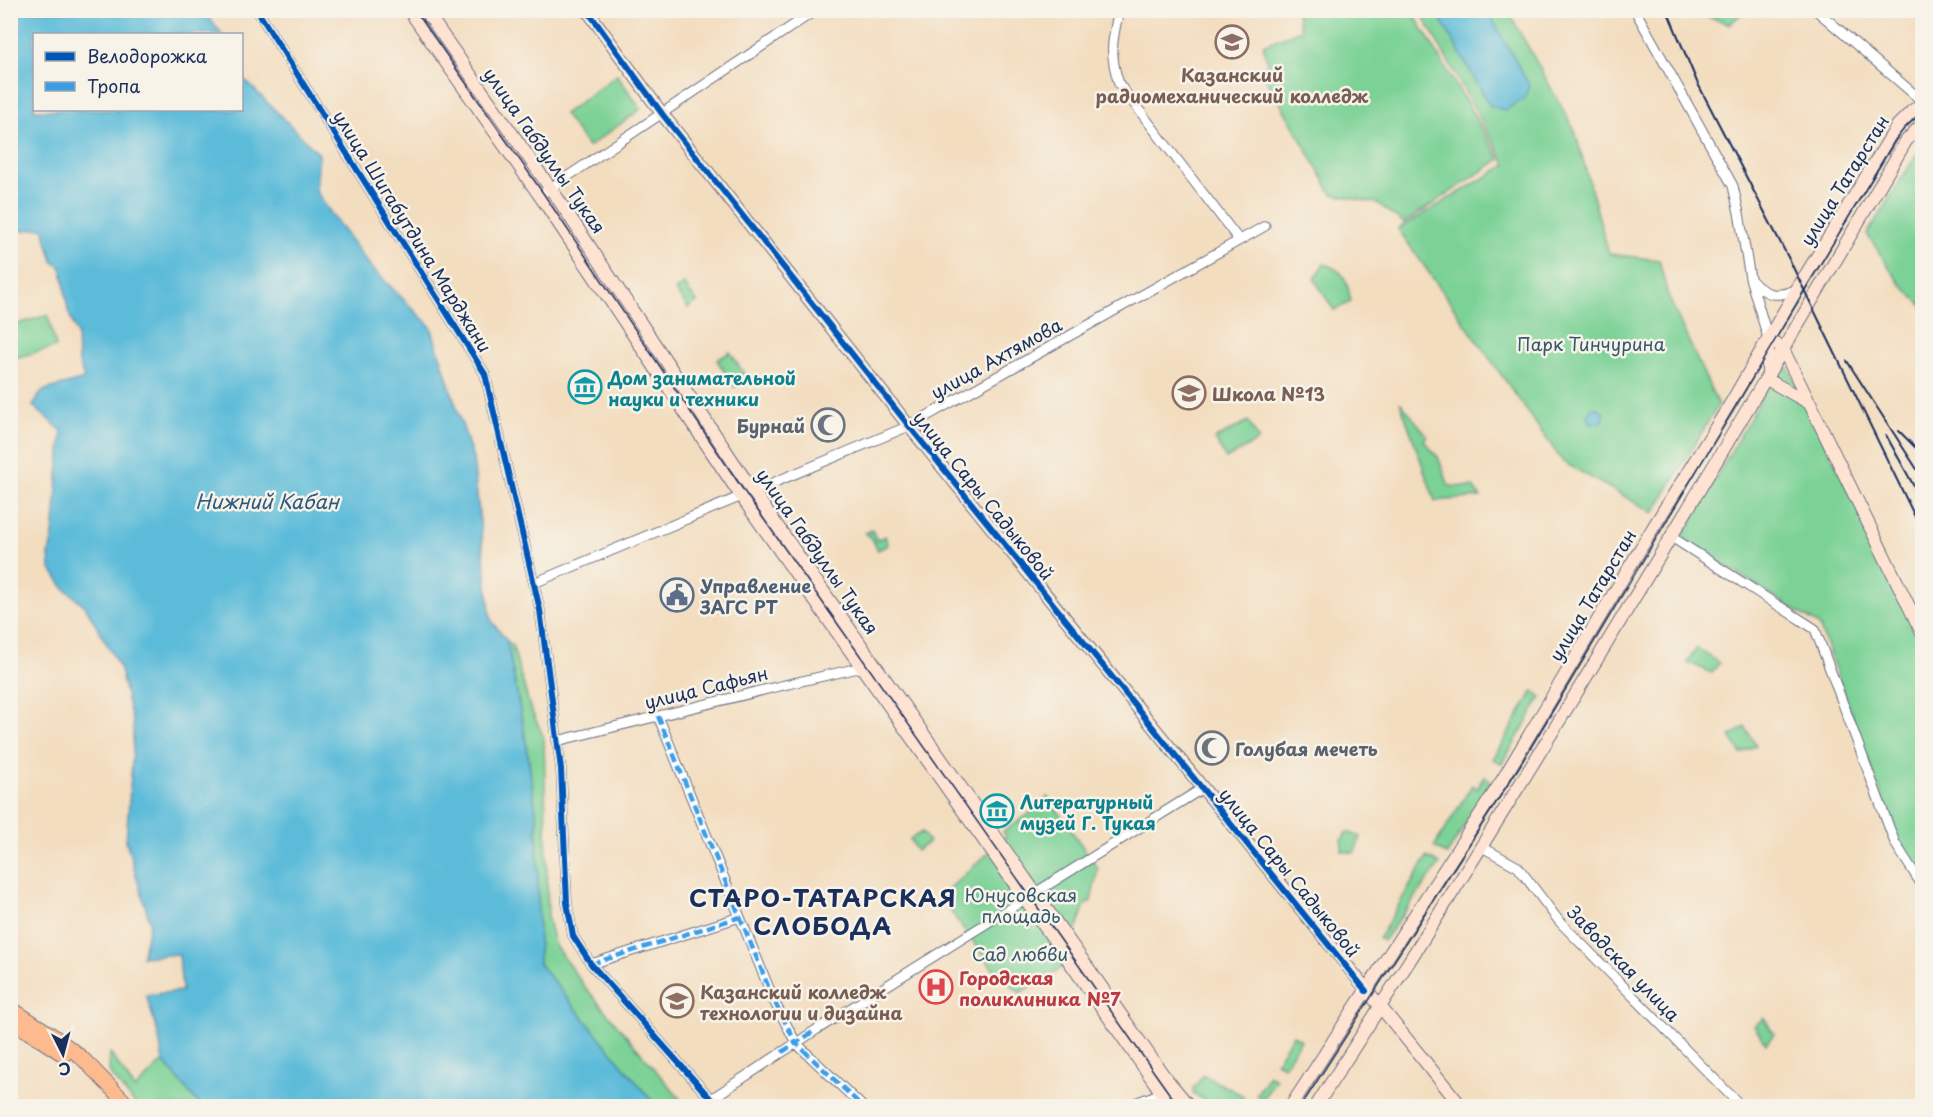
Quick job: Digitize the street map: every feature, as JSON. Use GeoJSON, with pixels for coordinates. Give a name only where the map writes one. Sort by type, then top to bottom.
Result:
{"type":"FeatureCollection","features":[{"type":"Feature","properties":{"kind":"main road","name":"улица Габдуллы Тукая"},"geometry":{"type":"LineString","coordinates":[[410,10],[545,192]]}},
{"type":"Feature","properties":{"kind":"main road","name":"улица Габдуллы Тукая"},"geometry":{"type":"LineString","coordinates":[[425,10],[862,667],[1031,896]]}},
{"type":"Feature","properties":{"kind":"main road","name":"улица Сары Садыковой"},"geometry":{"type":"LineString","coordinates":[[587,10],[663,115],[909,426],[1366,992],[1380,1006],[1457,1105]]}},
{"type":"Feature","properties":{"kind":"main road","name":"улица Татарстан"},"geometry":{"type":"LineString","coordinates":[[1291,1107],[1503,778],[1898,125],[1923,103]]}},
{"type":"Feature","properties":{"kind":"main road","name":"улица Татарстан"},"geometry":{"type":"LineString","coordinates":[[1316,1107],[1482,847],[1608,643],[1906,141],[1923,124]]}},
{"type":"Feature","properties":{"kind":"main road"},"geometry":{"type":"LineString","coordinates":[[1768,338],[1783,349],[1923,633]]}},
{"type":"Feature","properties":{"kind":"main road"},"geometry":{"type":"LineString","coordinates":[[1768,338],[1770,381],[1811,404]]}},
{"type":"Feature","properties":{"kind":"main road","name":"улица Габдуллы Тукая"},"geometry":{"type":"LineString","coordinates":[[747,493],[876,664],[1031,896],[1167,1091],[1168,1107]]}},
{"type":"Feature","properties":{"kind":"main road"},"geometry":{"type":"LineString","coordinates":[[1654,526],[1670,536]]}},
{"type":"Feature","properties":{"kind":"main road"},"geometry":{"type":"LineString","coordinates":[[10,1008],[81,1057],[129,1107]]}},
{"type":"Feature","properties":{"kind":"main road"},"geometry":{"type":"LineString","coordinates":[[10,1020],[75,1063],[96,1081],[120,1107]]}},
{"type":"Feature","properties":{"kind":"main road","name":"улица Габдуллы Тукая"},"geometry":{"type":"LineString","coordinates":[[1167,1091],[1182,1096],[1190,1107]]}},
{"type":"Feature","properties":{"kind":"street","name":"улица Шигабутдина Марджани"},"geometry":{"type":"LineString","coordinates":[[257,10],[485,374],[540,610],[561,769],[569,918],[573,936],[591,964],[714,1103]]}},
{"type":"Feature","properties":{"kind":"street"},"geometry":{"type":"LineString","coordinates":[[545,192],[663,115],[816,10]]}},
{"type":"Feature","properties":{"kind":"street"},"geometry":{"type":"LineString","coordinates":[[1119,10],[1111,46],[1113,65],[1119,84],[1239,240]]}},
{"type":"Feature","properties":{"kind":"street"},"geometry":{"type":"LineString","coordinates":[[1635,10],[1733,186],[1750,278],[1768,338]]}},
{"type":"Feature","properties":{"kind":"street"},"geometry":{"type":"LineString","coordinates":[[1816,10],[1923,103]]}},
{"type":"Feature","properties":{"kind":"street","name":"улица Ахтямова"},"geometry":{"type":"LineString","coordinates":[[534,583],[909,426],[1265,226]]}},
{"type":"Feature","properties":{"kind":"street"},"geometry":{"type":"LineString","coordinates":[[1750,278],[1758,288],[1769,295],[1781,296],[1797,289]]}},
{"type":"Feature","properties":{"kind":"street"},"geometry":{"type":"LineString","coordinates":[[1670,536],[1815,629],[1894,843],[1923,885]]}},
{"type":"Feature","properties":{"kind":"street","name":"улица Сафьян"},"geometry":{"type":"LineString","coordinates":[[557,741],[876,664]]}},
{"type":"Feature","properties":{"kind":"street"},"geometry":{"type":"LineString","coordinates":[[658,716],[775,1003],[796,1043],[861,1107]]}},
{"type":"Feature","properties":{"kind":"street"},"geometry":{"type":"LineString","coordinates":[[714,1103],[782,1052],[816,1030],[1203,788]]}},
{"type":"Feature","properties":{"kind":"street","name":"Заводская улица"},"geometry":{"type":"LineString","coordinates":[[1482,847],[1518,867],[1559,921],[1741,1107]]}},
{"type":"Feature","properties":{"kind":"street"},"geometry":{"type":"LineString","coordinates":[[591,964],[740,917]]}},
{"type":"Feature","properties":{"kind":"street"},"geometry":{"type":"LineString","coordinates":[[1127,1107],[1167,1091]]}},
{"type":"Feature","properties":{"kind":"green space"},"geometry":{"type":"Polygon","coordinates":[[[1296,11],[1412,11],[1500,159],[1404,223],[1377,203],[1332,194],[1262,71],[1268,63],[1263,45],[1301,30],[1296,11]]]}},
{"type":"Feature","properties":{"kind":"green space","name":"Парк Тинчурина"},"geometry":{"type":"Polygon","coordinates":[[[1420,11],[1508,11],[1575,131],[1609,254],[1659,260],[1668,296],[1718,405],[1654,513],[1563,462],[1398,229],[1506,165],[1420,11]]]}},
{"type":"Feature","properties":{"kind":"green space"},"geometry":{"type":"Polygon","coordinates":[[[1689,11],[1745,11],[1730,24],[1689,11]]]}},
{"type":"Feature","properties":{"kind":"green space"},"geometry":{"type":"Polygon","coordinates":[[[617,75],[641,109],[588,147],[564,114],[617,75]]]}},
{"type":"Feature","properties":{"kind":"green space"},"geometry":{"type":"Polygon","coordinates":[[[1922,146],[1922,306],[1898,281],[1867,234],[1922,146]]]}},
{"type":"Feature","properties":{"kind":"green space"},"geometry":{"type":"Polygon","coordinates":[[[1324,264],[1341,274],[1350,295],[1351,302],[1334,310],[1314,279],[1324,264]]]}},
{"type":"Feature","properties":{"kind":"green space"},"geometry":{"type":"Polygon","coordinates":[[[684,284],[697,302],[688,308],[675,290],[684,284]]]}},
{"type":"Feature","properties":{"kind":"green space"},"geometry":{"type":"Polygon","coordinates":[[[48,315],[56,347],[11,359],[11,326],[48,315]]]}},
{"type":"Feature","properties":{"kind":"green space"},"geometry":{"type":"Polygon","coordinates":[[[730,352],[747,379],[734,387],[717,360],[730,352]]]}},
{"type":"Feature","properties":{"kind":"green space"},"geometry":{"type":"Polygon","coordinates":[[[1784,359],[1922,640],[1922,883],[1898,841],[1819,625],[1681,538],[1784,359]]]}},
{"type":"Feature","properties":{"kind":"green space"},"geometry":{"type":"Polygon","coordinates":[[[1400,402],[1427,435],[1424,441],[1438,457],[1449,486],[1473,487],[1481,497],[1435,501],[1400,402]]]}},
{"type":"Feature","properties":{"kind":"green space"},"geometry":{"type":"Polygon","coordinates":[[[1248,421],[1259,440],[1226,459],[1215,439],[1248,421]]]}},
{"type":"Feature","properties":{"kind":"green space"},"geometry":{"type":"Polygon","coordinates":[[[872,530],[877,540],[885,536],[888,545],[878,550],[872,539],[865,533],[872,530]]]}},
{"type":"Feature","properties":{"kind":"green space"},"geometry":{"type":"Polygon","coordinates":[[[507,641],[512,645],[530,707],[544,738],[548,920],[555,946],[585,987],[686,1106],[656,1106],[539,964],[537,819],[525,736],[507,641]]]}},
{"type":"Feature","properties":{"kind":"green space"},"geometry":{"type":"Polygon","coordinates":[[[1697,648],[1719,663],[1712,673],[1687,662],[1697,648]]]}},
{"type":"Feature","properties":{"kind":"green space"},"geometry":{"type":"Polygon","coordinates":[[[1533,691],[1541,697],[1502,764],[1493,759],[1533,691]]]}},
{"type":"Feature","properties":{"kind":"green space"},"geometry":{"type":"Polygon","coordinates":[[[1745,727],[1756,745],[1741,754],[1730,736],[1745,727]]]}},
{"type":"Feature","properties":{"kind":"green space"},"geometry":{"type":"Polygon","coordinates":[[[1484,776],[1491,781],[1447,855],[1434,847],[1472,785],[1477,789],[1484,776]]]}},
{"type":"Feature","properties":{"kind":"green space","name":"Юнусовская площадь"},"geometry":{"type":"Polygon","coordinates":[[[1048,797],[1098,869],[1091,901],[1085,905],[1063,967],[1020,993],[996,973],[940,897],[1006,837],[1003,832],[1036,809],[1048,797]]]}},
{"type":"Feature","properties":{"kind":"green space"},"geometry":{"type":"Polygon","coordinates":[[[922,832],[929,842],[916,851],[910,839],[922,832]]]}},
{"type":"Feature","properties":{"kind":"green space"},"geometry":{"type":"Polygon","coordinates":[[[1347,832],[1361,837],[1354,853],[1342,851],[1342,840],[1347,832]]]}},
{"type":"Feature","properties":{"kind":"green space"},"geometry":{"type":"Polygon","coordinates":[[[1427,857],[1440,864],[1383,941],[1379,938],[1427,857]]]}},
{"type":"Feature","properties":{"kind":"green space"},"geometry":{"type":"Polygon","coordinates":[[[1764,1018],[1774,1034],[1766,1044],[1754,1026],[1764,1018]]]}},
{"type":"Feature","properties":{"kind":"green space"},"geometry":{"type":"Polygon","coordinates":[[[1293,1035],[1301,1040],[1284,1066],[1276,1062],[1293,1035]]]}},
{"type":"Feature","properties":{"kind":"green space"},"geometry":{"type":"Polygon","coordinates":[[[110,1053],[135,1089],[163,1061],[201,1106],[137,1106],[112,1077],[109,1070],[110,1053]]]}},
{"type":"Feature","properties":{"kind":"green space"},"geometry":{"type":"Polygon","coordinates":[[[1203,1075],[1244,1096],[1236,1106],[1213,1106],[1194,1094],[1193,1089],[1203,1075]]]}},
{"type":"Feature","properties":{"kind":"green space"},"geometry":{"type":"Polygon","coordinates":[[[1269,1075],[1276,1079],[1263,1099],[1256,1095],[1269,1075]]]}},
{"type":"Feature","properties":{"kind":"water","name":"Нижний Кабан"},"geometry":{"type":"Polygon","coordinates":[[[10,11],[203,11],[221,33],[33,33],[33,111],[243,111],[243,78],[319,154],[316,191],[371,267],[431,327],[473,459],[491,620],[507,641],[525,736],[537,819],[539,964],[656,1106],[201,1106],[163,1061],[158,1033],[146,995],[182,991],[179,954],[142,957],[150,922],[126,841],[133,724],[119,666],[85,606],[64,588],[50,568],[49,554],[53,535],[62,431],[33,406],[42,391],[84,379],[78,359],[77,334],[68,311],[62,269],[53,261],[43,228],[11,232],[10,11]]]}},
{"type":"Feature","properties":{"kind":"water"},"geometry":{"type":"Polygon","coordinates":[[[1436,11],[1488,11],[1529,85],[1525,98],[1505,110],[1490,106],[1436,11]]]}},
{"type":"Feature","properties":{"kind":"water"},"geometry":{"type":"Polygon","coordinates":[[[1596,408],[1602,410],[1604,416],[1602,422],[1596,424],[1590,422],[1588,416],[1590,410],[1596,408]]]}},
{"type":"Feature","properties":{"kind":"tram line"},"geometry":{"type":"LineString","coordinates":[[415,10],[543,193],[746,494],[1178,1106]]}},
{"type":"Feature","properties":{"kind":"tram line"},"geometry":{"type":"LineString","coordinates":[[1301,1106],[1519,767],[1895,140],[1922,112]]}},
{"type":"Feature","properties":{"kind":"railway"},"geometry":{"type":"LineString","coordinates":[[1667,10],[1697,82],[1790,261],[1922,531]]}},
{"type":"Feature","properties":{"kind":"railway"},"geometry":{"type":"LineString","coordinates":[[1847,361],[1922,477]]}},
{"type":"Feature","properties":{"kind":"railway"},"geometry":{"type":"LineString","coordinates":[[1899,431],[1922,454]]}},
{"type":"Feature","properties":{"kind":"railway"},"geometry":{"type":"LineString","coordinates":[[1886,435],[1922,501]]}},
{"type":"Feature","properties":{"kind":"marked path"},"geometry":{"type":"LineString","coordinates":[[658,716],[775,1003],[796,1043],[862,1106]]}},
{"type":"Feature","properties":{"kind":"marked path"},"geometry":{"type":"LineString","coordinates":[[591,964],[740,917]]}},
{"type":"Feature","properties":{"kind":"marked path"},"geometry":{"type":"LineString","coordinates":[[782,1052],[816,1030]]}},
{"type":"Feature","properties":{"kind":"cycle path"},"geometry":{"type":"LineString","coordinates":[[257,10],[485,374],[540,610],[561,769],[567,903],[573,936],[591,964],[717,1106]]}},
{"type":"Feature","properties":{"kind":"cycle path"},"geometry":{"type":"LineString","coordinates":[[587,10],[663,115],[909,426],[1366,991]]}},
{"type":"Feature","properties":{"kind":"place","name":"Казанский радиомеханический колледж"},"geometry":{"type":"Point","coordinates":[1232,42]}},
{"type":"Feature","properties":{"kind":"place","name":"Дом занимательной науки и техники"},"geometry":{"type":"Point","coordinates":[585,387]}},
{"type":"Feature","properties":{"kind":"place","name":"Школа №13"},"geometry":{"type":"Point","coordinates":[1189,393]}},
{"type":"Feature","properties":{"kind":"place","name":"Бурнай"},"geometry":{"type":"Point","coordinates":[828,425]}},
{"type":"Feature","properties":{"kind":"place","name":"Управление ЗАГС РТ"},"geometry":{"type":"Point","coordinates":[677,595]}},
{"type":"Feature","properties":{"kind":"place","name":"Голубая мечеть"},"geometry":{"type":"Point","coordinates":[1212,748]}},
{"type":"Feature","properties":{"kind":"place","name":"Литературный музей Г. Тукая"},"geometry":{"type":"Point","coordinates":[997,811]}},
{"type":"Feature","properties":{"kind":"place","name":"Городская поликлиника №7"},"geometry":{"type":"Point","coordinates":[936,987]}},
{"type":"Feature","properties":{"kind":"place","name":"Казанский колледж технологии и дизайна"},"geometry":{"type":"Point","coordinates":[677,1001]}},
{"type":"Feature","properties":{"kind":"district","name":"СТАРО-ТАТАРСКАЯ СЛОБОДА"},"geometry":{"type":"Point","coordinates":[823,911]}},
{"type":"Feature","properties":{"kind":"park label","name":"Сад любви"},"geometry":{"type":"Point","coordinates":[1020,953]}}]}
